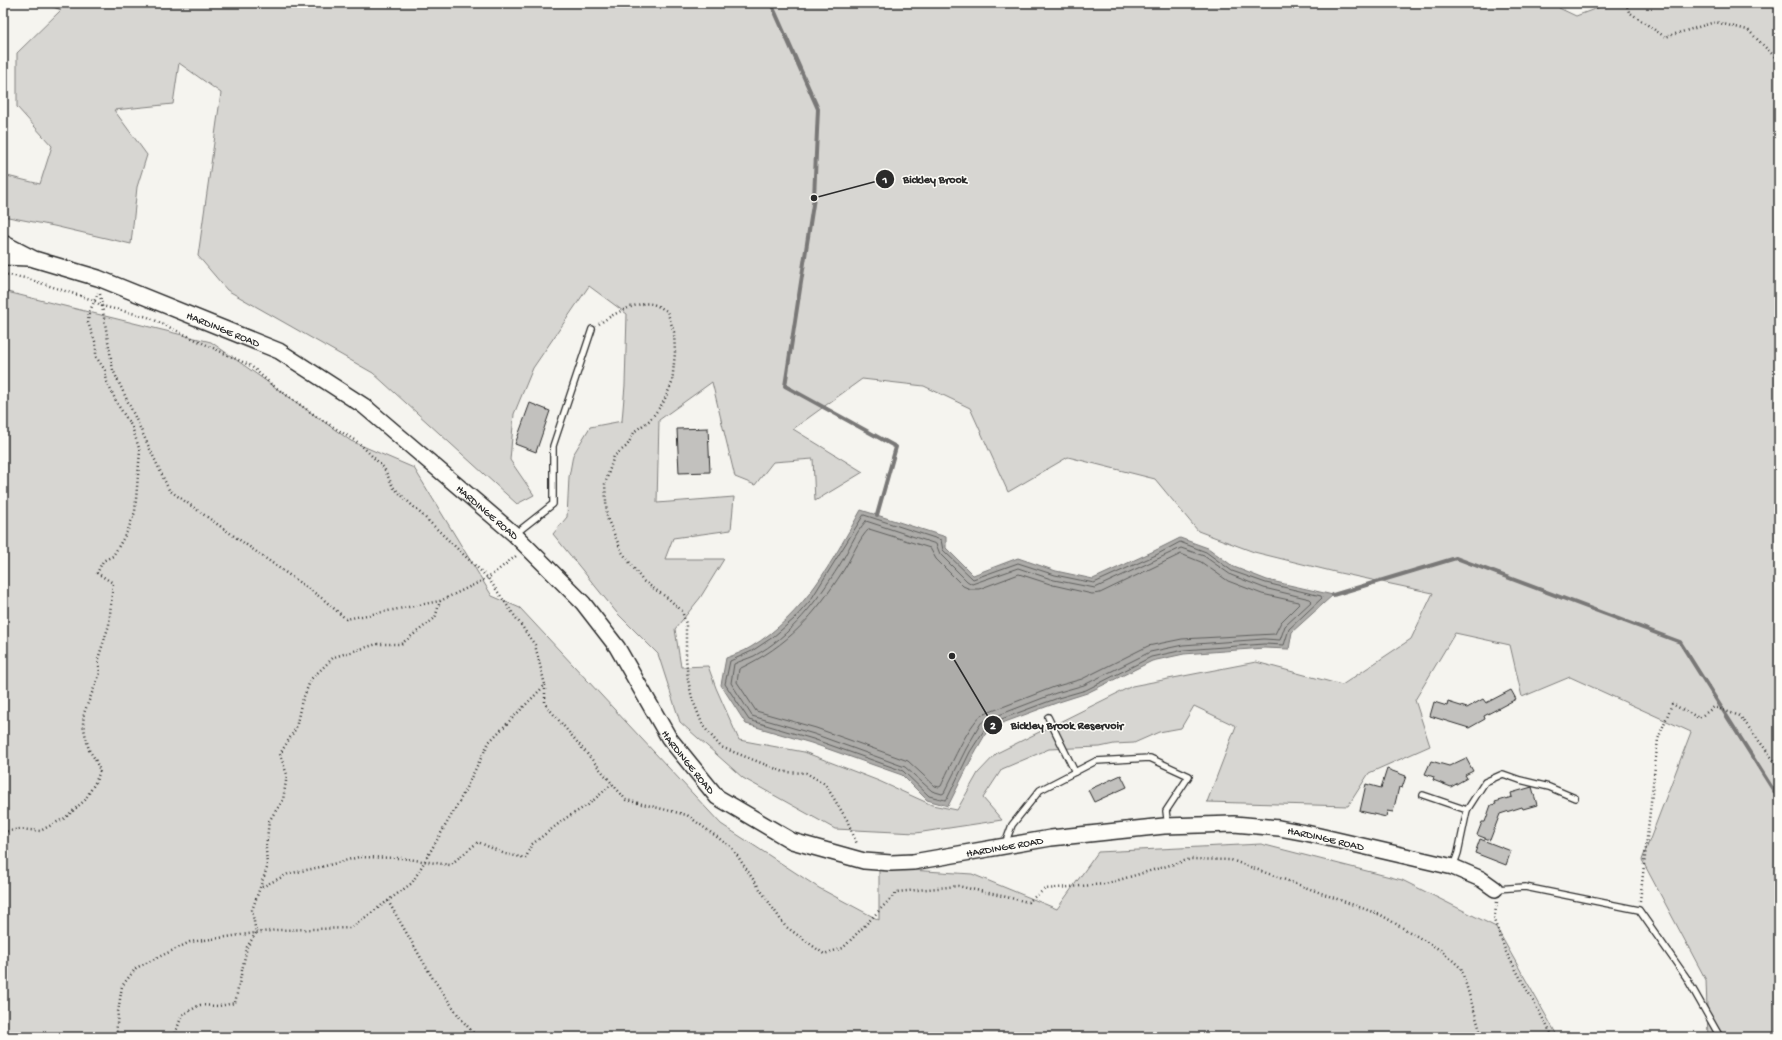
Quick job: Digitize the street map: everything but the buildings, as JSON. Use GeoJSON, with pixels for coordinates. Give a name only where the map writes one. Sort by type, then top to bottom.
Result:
{"type":"FeatureCollection","features":[{"type":"Feature","properties":{"kind":"street","name":"HARDINGE ROAD"},"geometry":{"type":"LineString","coordinates":[[3,243],[34,258],[98,278],[279,351],[364,406],[514,534],[583,604],[617,647],[668,738],[717,797],[792,841],[864,861],[892,863],[913,862],[1051,838],[1168,826],[1234,824],[1279,828],[1453,867],[1481,879],[1497,889]]}},
{"type":"Feature","properties":{"kind":"street","name":"HARDINGE ROAD"},"geometry":{"type":"LineString","coordinates":[[3,257],[34,258]]}},
{"type":"Feature","properties":{"kind":"lane"},"geometry":{"type":"LineString","coordinates":[[514,534],[553,504],[552,446],[592,329]]}},
{"type":"Feature","properties":{"kind":"lane"},"geometry":{"type":"LineString","coordinates":[[1048,716],[1075,772]]}},
{"type":"Feature","properties":{"kind":"lane"},"geometry":{"type":"LineString","coordinates":[[1004,846],[1012,825],[1040,790],[1096,761],[1150,758],[1189,776],[1166,811],[1168,826]]}},
{"type":"Feature","properties":{"kind":"lane"},"geometry":{"type":"LineString","coordinates":[[1453,867],[1458,852],[1467,810],[1486,782],[1503,774],[1549,787],[1575,798]]}},
{"type":"Feature","properties":{"kind":"lane"},"geometry":{"type":"LineString","coordinates":[[1423,795],[1467,810]]}},
{"type":"Feature","properties":{"kind":"lane"},"geometry":{"type":"LineString","coordinates":[[1497,889],[1525,887],[1639,910],[1686,977],[1720,1037]]}},
{"type":"Feature","properties":{"kind":"path"},"geometry":{"type":"LineString","coordinates":[[1626,3],[1629,12],[1665,37],[1715,22],[1748,30],[1779,61]]}},
{"type":"Feature","properties":{"kind":"path"},"geometry":{"type":"LineString","coordinates":[[3,274],[25,278],[93,300],[102,306],[148,317],[251,366],[271,384],[316,416],[359,443],[384,468],[393,487],[488,578],[535,646],[545,685],[545,704],[626,800],[686,815],[732,848],[785,926],[824,954],[843,948],[897,892],[958,886],[1028,902],[1045,889],[1105,884],[1191,859],[1231,860],[1381,915],[1442,951],[1460,968],[1482,1037]]}},
{"type":"Feature","properties":{"kind":"path"},"geometry":{"type":"LineString","coordinates":[[3,832],[20,829],[40,831],[65,818],[85,800],[100,771],[89,750],[83,724],[84,713],[100,673],[98,659],[109,624],[111,613],[110,604],[114,583],[97,573],[103,561],[113,556],[119,543],[127,532],[135,512],[140,451],[132,426],[118,405],[107,382],[105,370],[96,357],[96,344],[88,323],[93,300],[100,290],[113,370],[169,490],[323,599],[346,619],[440,601],[488,578],[526,547]]}},
{"type":"Feature","properties":{"kind":"path"},"geometry":{"type":"LineString","coordinates":[[592,329],[610,316],[630,307],[652,304],[667,311],[674,332],[675,353],[672,383],[663,403],[650,420],[635,431],[627,446],[614,456],[605,484],[607,518],[622,552],[644,581],[669,599],[682,611],[686,624],[688,680],[692,698],[703,726],[721,747],[784,772],[806,773],[825,784],[847,820],[864,861]]}},
{"type":"Feature","properties":{"kind":"path"},"geometry":{"type":"LineString","coordinates":[[174,1037],[182,1015],[200,1005],[219,1006],[235,1003],[247,947],[256,933],[252,910],[267,868],[266,848],[269,821],[283,800],[287,775],[280,754],[296,728],[301,704],[311,679],[334,657],[377,644],[401,644],[435,618],[440,601]]}},
{"type":"Feature","properties":{"kind":"path"},"geometry":{"type":"LineString","coordinates":[[116,1037],[122,986],[136,968],[190,942],[277,930],[351,928],[412,883],[458,804],[489,742],[545,685]]}},
{"type":"Feature","properties":{"kind":"path"},"geometry":{"type":"LineString","coordinates":[[1639,910],[1643,887],[1658,739],[1672,704],[1700,718],[1714,707],[1740,716],[1779,767]]}},
{"type":"Feature","properties":{"kind":"path"},"geometry":{"type":"LineString","coordinates":[[261,887],[288,874],[360,857],[401,858],[450,865],[478,842],[505,854],[526,858],[531,845],[566,818],[588,805],[612,784]]}},
{"type":"Feature","properties":{"kind":"path"},"geometry":{"type":"LineString","coordinates":[[1497,889],[1494,920],[1506,952],[1553,1037]]}},
{"type":"Feature","properties":{"kind":"path"},"geometry":{"type":"LineString","coordinates":[[388,901],[432,977],[461,1019],[477,1037]]}},
{"type":"Feature","properties":{"kind":"shaded area"},"geometry":{"type":"Polygon","coordinates":[[[43,3],[1561,3],[1559,8],[1576,16],[1600,7],[1601,3],[1779,3],[1779,1037],[1708,1037],[1706,980],[1642,860],[1691,732],[1570,677],[1522,697],[1510,645],[1455,633],[1415,700],[1430,746],[1369,773],[1348,806],[1207,802],[1236,726],[1194,706],[1181,728],[1159,732],[1134,743],[1114,744],[1100,747],[1049,749],[1002,769],[983,798],[1002,820],[916,833],[835,829],[743,778],[680,722],[658,654],[617,613],[553,534],[567,517],[569,477],[573,455],[590,427],[622,421],[625,385],[627,314],[589,286],[533,368],[514,414],[510,460],[534,495],[517,504],[373,373],[227,290],[198,256],[221,93],[179,63],[173,104],[114,110],[147,155],[137,187],[131,244],[3,216],[3,175],[40,184],[52,146],[17,107],[17,53],[61,10],[43,3]],[[862,379],[793,429],[863,472],[815,501],[813,459],[773,462],[755,485],[735,477],[712,382],[659,420],[657,503],[734,497],[731,530],[673,538],[665,559],[724,559],[700,598],[675,629],[681,667],[708,666],[739,740],[804,752],[879,781],[932,805],[957,810],[978,773],[997,753],[1132,686],[1256,662],[1342,685],[1411,639],[1433,593],[1335,572],[1254,552],[1198,531],[1155,479],[1068,457],[1008,492],[970,408],[924,386],[862,379]]]}},
{"type":"Feature","properties":{"kind":"shaded area"},"geometry":{"type":"Polygon","coordinates":[[[3,291],[211,342],[351,441],[414,468],[492,596],[520,608],[721,824],[819,888],[879,920],[879,868],[972,874],[1057,909],[1098,852],[1261,844],[1402,880],[1496,927],[1558,1037],[3,1037],[3,291]]]}},
{"type":"Feature","properties":{"kind":"water"},"geometry":{"type":"Polygon","coordinates":[[[861,510],[946,537],[946,548],[973,575],[1018,558],[1056,571],[1093,579],[1180,538],[1208,548],[1234,567],[1267,580],[1333,595],[1292,632],[1289,649],[1264,648],[1184,654],[1152,661],[1087,693],[989,728],[948,806],[927,800],[902,775],[811,743],[746,724],[721,685],[726,658],[748,649],[770,634],[802,603],[827,568],[861,510]]]}},
{"type":"Feature","properties":{"kind":"waterway"},"geometry":{"type":"LineString","coordinates":[[771,3],[818,109],[814,198],[785,386],[896,447],[877,515]]}},
{"type":"Feature","properties":{"kind":"waterway"},"geometry":{"type":"LineString","coordinates":[[1333,595],[1456,558],[1680,642],[1779,799]]}},
{"type":"Feature","properties":{"kind":"place","name":"Bickley Brook"},"geometry":{"type":"Point","coordinates":[814,198]}},
{"type":"Feature","properties":{"kind":"place","name":"Bickley Brook Reservoir"},"geometry":{"type":"Point","coordinates":[952,656]}}]}
